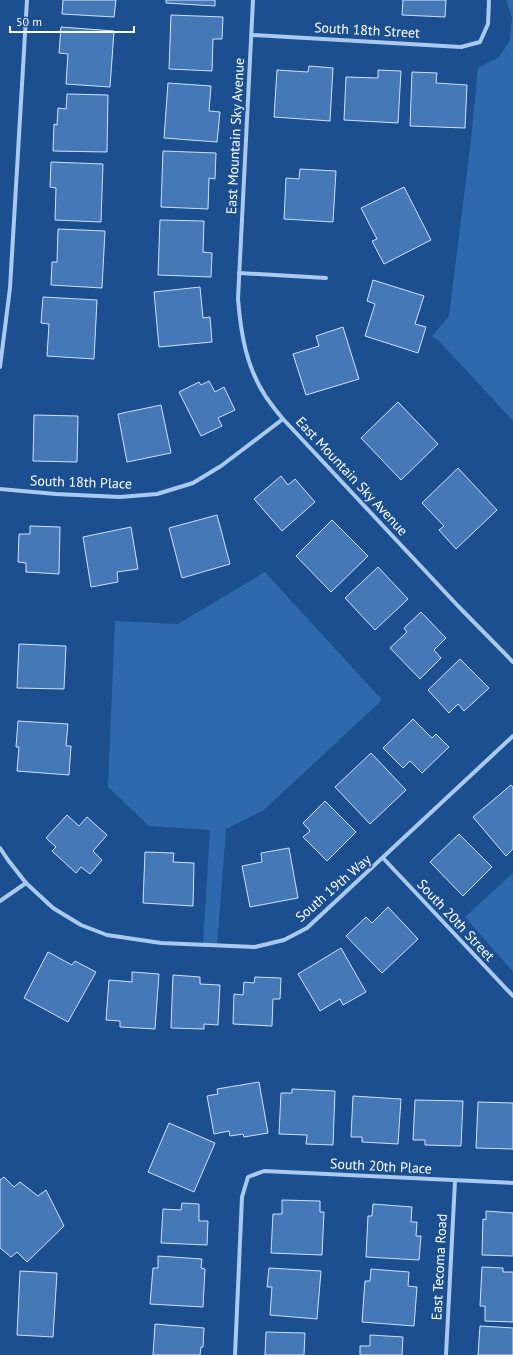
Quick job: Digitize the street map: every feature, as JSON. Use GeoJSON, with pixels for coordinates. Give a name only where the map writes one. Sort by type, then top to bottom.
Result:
{"type":"FeatureCollection","features":[{"type":"Feature","properties":{"kind":"street"},"geometry":{"type":"LineString","coordinates":[[0,367],[10,288],[27,0]]}},
{"type":"Feature","properties":{"kind":"street","name":"East Mountain Sky Avenue"},"geometry":{"type":"LineString","coordinates":[[253,0],[238,299],[240,323],[247,357],[254,375],[266,397],[283,419],[458,606],[513,662]]}},
{"type":"Feature","properties":{"kind":"street","name":"South 18th Street"},"geometry":{"type":"LineString","coordinates":[[252,35],[461,47],[480,42],[488,24],[489,0]]}},
{"type":"Feature","properties":{"kind":"street"},"geometry":{"type":"LineString","coordinates":[[239,273],[326,278]]}},
{"type":"Feature","properties":{"kind":"street","name":"South 18th Place"},"geometry":{"type":"LineString","coordinates":[[0,489],[56,494],[120,497],[157,494],[193,483],[216,470],[283,419]]}},
{"type":"Feature","properties":{"kind":"street","name":"South 19th Way"},"geometry":{"type":"LineString","coordinates":[[0,848],[26,883],[53,908],[81,925],[107,935],[160,943],[255,947],[284,940],[307,928],[513,736]]}},
{"type":"Feature","properties":{"kind":"street","name":"South 20th Street"},"geometry":{"type":"LineString","coordinates":[[383,858],[513,996]]}},
{"type":"Feature","properties":{"kind":"street"},"geometry":{"type":"LineString","coordinates":[[0,901],[26,883]]}},
{"type":"Feature","properties":{"kind":"street","name":"South 20th Place"},"geometry":{"type":"LineString","coordinates":[[235,1355],[242,1197],[248,1177],[264,1171],[513,1183]]}},
{"type":"Feature","properties":{"kind":"street","name":"East Tecoma Road"},"geometry":{"type":"LineString","coordinates":[[446,1355],[455,1181]]}},
{"type":"Feature","properties":{"kind":"shaded area"},"geometry":{"type":"Polygon","coordinates":[[[506,0],[513,0],[513,421],[440,342],[432,336],[449,316],[471,140],[478,68],[499,57],[510,40],[512,17],[506,0]]]}},
{"type":"Feature","properties":{"kind":"shaded area"},"geometry":{"type":"Polygon","coordinates":[[[265,572],[382,700],[264,810],[226,829],[217,946],[203,945],[210,830],[149,826],[108,787],[115,621],[178,624],[265,572]]]}},
{"type":"Feature","properties":{"kind":"shaded area"},"geometry":{"type":"Polygon","coordinates":[[[513,873],[513,972],[465,917],[513,873]]]}},
{"type":"Feature","properties":{"kind":"building"},"geometry":{"type":"Polygon","coordinates":[[[63,0],[116,0],[114,17],[62,14],[63,0]]]}},
{"type":"Feature","properties":{"kind":"building"},"geometry":{"type":"Polygon","coordinates":[[[166,0],[215,0],[215,6],[166,3],[166,0]]]}},
{"type":"Feature","properties":{"kind":"building"},"geometry":{"type":"Polygon","coordinates":[[[403,0],[446,0],[445,17],[402,15],[403,0]]]}},
{"type":"Feature","properties":{"kind":"building"},"geometry":{"type":"Polygon","coordinates":[[[171,15],[223,17],[222,39],[213,39],[212,71],[169,69],[171,15]]]}},
{"type":"Feature","properties":{"kind":"building"},"geometry":{"type":"Polygon","coordinates":[[[61,27],[114,31],[110,87],[66,84],[68,54],[59,53],[61,27]]]}},
{"type":"Feature","properties":{"kind":"building"},"geometry":{"type":"Polygon","coordinates":[[[309,66],[333,68],[330,121],[274,117],[277,70],[308,72],[309,66]]]}},
{"type":"Feature","properties":{"kind":"building"},"geometry":{"type":"Polygon","coordinates":[[[378,70],[401,71],[398,123],[344,120],[346,77],[378,78],[378,70]]]}},
{"type":"Feature","properties":{"kind":"building"},"geometry":{"type":"Polygon","coordinates":[[[412,72],[437,73],[436,83],[467,85],[465,128],[410,126],[412,72]]]}},
{"type":"Feature","properties":{"kind":"building"},"geometry":{"type":"Polygon","coordinates":[[[168,83],[211,86],[209,111],[220,112],[217,142],[164,138],[168,83]]]}},
{"type":"Feature","properties":{"kind":"building"},"geometry":{"type":"Polygon","coordinates":[[[67,94],[108,95],[107,152],[53,151],[54,124],[57,125],[58,108],[66,109],[67,94]]]}},
{"type":"Feature","properties":{"kind":"building"},"geometry":{"type":"Polygon","coordinates":[[[163,151],[216,153],[215,179],[209,178],[208,209],[161,207],[163,151]]]}},
{"type":"Feature","properties":{"kind":"building"},"geometry":{"type":"Polygon","coordinates":[[[51,162],[103,164],[101,222],[55,220],[56,188],[50,187],[51,162]]]}},
{"type":"Feature","properties":{"kind":"building"},"geometry":{"type":"Polygon","coordinates":[[[300,169],[336,171],[333,222],[284,219],[286,178],[299,179],[300,169]]]}},
{"type":"Feature","properties":{"kind":"building"},"geometry":{"type":"Polygon","coordinates":[[[404,187],[431,240],[384,264],[372,241],[377,239],[361,208],[404,187]]]}},
{"type":"Feature","properties":{"kind":"building"},"geometry":{"type":"Polygon","coordinates":[[[160,220],[204,221],[203,252],[212,253],[211,277],[158,275],[160,220]]]}},
{"type":"Feature","properties":{"kind":"building"},"geometry":{"type":"Polygon","coordinates":[[[58,229],[105,231],[102,288],[51,285],[52,262],[57,262],[58,229]]]}},
{"type":"Feature","properties":{"kind":"building"},"geometry":{"type":"Polygon","coordinates":[[[373,280],[424,296],[415,324],[426,327],[418,353],[365,336],[375,304],[367,301],[373,280]]]}},
{"type":"Feature","properties":{"kind":"building"},"geometry":{"type":"Polygon","coordinates":[[[200,287],[203,318],[210,317],[212,342],[159,347],[154,292],[200,287]]]}},
{"type":"Feature","properties":{"kind":"building"},"geometry":{"type":"Polygon","coordinates":[[[43,297],[97,300],[94,359],[47,356],[49,324],[41,323],[43,297]]]}},
{"type":"Feature","properties":{"kind":"building"},"geometry":{"type":"Polygon","coordinates":[[[343,327],[359,379],[306,395],[293,354],[319,346],[316,336],[343,327]]]}},
{"type":"Feature","properties":{"kind":"building"},"geometry":{"type":"Polygon","coordinates":[[[209,381],[215,392],[224,387],[235,410],[218,418],[222,426],[201,436],[179,392],[199,382],[201,385],[209,381]]]}},
{"type":"Feature","properties":{"kind":"building"},"geometry":{"type":"Polygon","coordinates":[[[398,402],[438,444],[401,480],[361,438],[398,402]]]}},
{"type":"Feature","properties":{"kind":"building"},"geometry":{"type":"Polygon","coordinates":[[[161,405],[171,453],[127,462],[118,414],[161,405]]]}},
{"type":"Feature","properties":{"kind":"building"},"geometry":{"type":"Polygon","coordinates":[[[34,415],[78,416],[77,462],[33,461],[34,415]]]}},
{"type":"Feature","properties":{"kind":"building"},"geometry":{"type":"Polygon","coordinates":[[[458,468],[497,510],[456,549],[439,530],[444,526],[422,503],[458,468]]]}},
{"type":"Feature","properties":{"kind":"building"},"geometry":{"type":"Polygon","coordinates":[[[281,476],[288,485],[295,479],[315,502],[282,531],[254,499],[281,476]]]}},
{"type":"Feature","properties":{"kind":"building"},"geometry":{"type":"Polygon","coordinates":[[[217,515],[230,564],[182,578],[169,528],[217,515]]]}},
{"type":"Feature","properties":{"kind":"building"},"geometry":{"type":"Polygon","coordinates":[[[332,520],[368,556],[331,592],[296,556],[332,520]]]}},
{"type":"Feature","properties":{"kind":"building"},"geometry":{"type":"Polygon","coordinates":[[[30,526],[60,527],[59,574],[26,572],[26,563],[18,562],[19,534],[30,534],[30,526]]]}},
{"type":"Feature","properties":{"kind":"building"},"geometry":{"type":"Polygon","coordinates":[[[131,527],[138,569],[117,572],[118,582],[91,587],[83,537],[131,527]]]}},
{"type":"Feature","properties":{"kind":"building"},"geometry":{"type":"Polygon","coordinates":[[[378,567],[408,599],[375,630],[345,598],[378,567]]]}},
{"type":"Feature","properties":{"kind":"building"},"geometry":{"type":"Polygon","coordinates":[[[421,612],[446,638],[434,650],[441,658],[420,679],[390,648],[407,632],[404,628],[421,612]]]}},
{"type":"Feature","properties":{"kind":"building"},"geometry":{"type":"Polygon","coordinates":[[[19,644],[66,646],[64,689],[17,688],[19,644]]]}},
{"type":"Feature","properties":{"kind":"building"},"geometry":{"type":"Polygon","coordinates":[[[460,659],[489,688],[464,711],[458,704],[449,713],[428,690],[460,659]]]}},
{"type":"Feature","properties":{"kind":"building"},"geometry":{"type":"Polygon","coordinates":[[[413,719],[432,738],[436,734],[449,747],[422,773],[410,761],[403,768],[383,748],[413,719]]]}},
{"type":"Feature","properties":{"kind":"building"},"geometry":{"type":"Polygon","coordinates":[[[18,721],[68,724],[66,746],[71,746],[69,775],[17,771],[19,747],[16,747],[18,721]]]}},
{"type":"Feature","properties":{"kind":"building"},"geometry":{"type":"Polygon","coordinates":[[[371,753],[406,790],[370,824],[335,787],[371,753]]]}},
{"type":"Feature","properties":{"kind":"building"},"geometry":{"type":"Polygon","coordinates":[[[511,785],[513,787],[513,849],[506,856],[473,817],[511,785]]]}},
{"type":"Feature","properties":{"kind":"building"},"geometry":{"type":"Polygon","coordinates":[[[325,801],[356,832],[327,861],[303,837],[310,831],[303,823],[325,801]]]}},
{"type":"Feature","properties":{"kind":"building"},"geometry":{"type":"Polygon","coordinates":[[[67,815],[79,826],[87,817],[107,835],[93,851],[102,860],[90,874],[81,867],[76,873],[52,851],[56,847],[46,838],[67,815]]]}},
{"type":"Feature","properties":{"kind":"building"},"geometry":{"type":"Polygon","coordinates":[[[459,834],[492,867],[463,896],[430,862],[459,834]]]}},
{"type":"Feature","properties":{"kind":"building"},"geometry":{"type":"Polygon","coordinates":[[[289,848],[298,898],[250,907],[242,866],[262,862],[261,853],[289,848]]]}},
{"type":"Feature","properties":{"kind":"building"},"geometry":{"type":"Polygon","coordinates":[[[145,852],[174,853],[173,862],[194,863],[193,906],[143,903],[145,852]]]}},
{"type":"Feature","properties":{"kind":"building"},"geometry":{"type":"Polygon","coordinates":[[[388,907],[418,939],[382,973],[346,936],[366,917],[372,923],[388,907]]]}},
{"type":"Feature","properties":{"kind":"building"},"geometry":{"type":"Polygon","coordinates":[[[341,948],[366,992],[343,1005],[340,999],[320,1011],[298,974],[341,948]]]}},
{"type":"Feature","properties":{"kind":"building"},"geometry":{"type":"Polygon","coordinates":[[[48,952],[72,965],[75,961],[96,972],[68,1022],[24,998],[48,952]]]}},
{"type":"Feature","properties":{"kind":"building"},"geometry":{"type":"Polygon","coordinates":[[[132,972],[159,974],[155,1029],[120,1027],[120,1021],[106,1020],[109,980],[132,982],[132,972]]]}},
{"type":"Feature","properties":{"kind":"building"},"geometry":{"type":"Polygon","coordinates":[[[173,975],[200,977],[200,984],[220,985],[218,1025],[204,1024],[204,1029],[171,1028],[173,975]]]}},
{"type":"Feature","properties":{"kind":"building"},"geometry":{"type":"Polygon","coordinates":[[[255,977],[281,978],[280,999],[273,999],[272,1026],[233,1024],[234,994],[243,995],[244,982],[254,983],[255,977]]]}},
{"type":"Feature","properties":{"kind":"building"},"geometry":{"type":"Polygon","coordinates":[[[259,1082],[268,1133],[244,1137],[243,1134],[230,1136],[229,1131],[214,1134],[207,1096],[218,1094],[217,1089],[259,1082]]]}},
{"type":"Feature","properties":{"kind":"building"},"geometry":{"type":"Polygon","coordinates":[[[292,1089],[335,1091],[333,1145],[306,1144],[307,1135],[279,1134],[281,1093],[292,1093],[292,1089]]]}},
{"type":"Feature","properties":{"kind":"building"},"geometry":{"type":"Polygon","coordinates":[[[353,1096],[401,1099],[398,1144],[362,1142],[362,1137],[351,1137],[353,1096]]]}},
{"type":"Feature","properties":{"kind":"building"},"geometry":{"type":"Polygon","coordinates":[[[415,1100],[463,1101],[461,1146],[425,1145],[425,1140],[413,1140],[415,1100]]]}},
{"type":"Feature","properties":{"kind":"building"},"geometry":{"type":"Polygon","coordinates":[[[478,1102],[513,1103],[513,1149],[476,1148],[478,1102]]]}},
{"type":"Feature","properties":{"kind":"building"},"geometry":{"type":"Polygon","coordinates":[[[169,1123],[215,1143],[194,1192],[148,1172],[169,1123]]]}},
{"type":"Feature","properties":{"kind":"building"},"geometry":{"type":"Polygon","coordinates":[[[4,1177],[14,1187],[20,1182],[38,1196],[46,1190],[64,1226],[27,1262],[17,1252],[11,1257],[0,1248],[0,1180],[4,1177]]]}},
{"type":"Feature","properties":{"kind":"building"},"geometry":{"type":"Polygon","coordinates":[[[282,1200],[320,1201],[320,1212],[324,1212],[322,1255],[271,1253],[273,1214],[282,1214],[282,1200]]]}},
{"type":"Feature","properties":{"kind":"building"},"geometry":{"type":"Polygon","coordinates":[[[182,1203],[199,1204],[199,1221],[208,1221],[207,1245],[161,1243],[163,1209],[181,1210],[182,1203]]]}},
{"type":"Feature","properties":{"kind":"building"},"geometry":{"type":"Polygon","coordinates":[[[373,1204],[412,1207],[411,1222],[417,1222],[416,1236],[421,1236],[419,1260],[366,1257],[368,1216],[372,1216],[373,1204]]]}},
{"type":"Feature","properties":{"kind":"building"},"geometry":{"type":"Polygon","coordinates":[[[486,1211],[513,1213],[513,1256],[482,1255],[483,1219],[486,1220],[486,1211]]]}},
{"type":"Feature","properties":{"kind":"building"},"geometry":{"type":"Polygon","coordinates":[[[158,1256],[202,1259],[201,1268],[205,1269],[203,1307],[150,1304],[153,1268],[158,1268],[158,1256]]]}},
{"type":"Feature","properties":{"kind":"building"},"geometry":{"type":"Polygon","coordinates":[[[482,1267],[503,1268],[503,1272],[513,1272],[513,1322],[485,1321],[485,1306],[480,1306],[482,1267]]]}},
{"type":"Feature","properties":{"kind":"building"},"geometry":{"type":"Polygon","coordinates":[[[269,1268],[321,1271],[317,1319],[270,1315],[272,1287],[267,1287],[269,1268]]]}},
{"type":"Feature","properties":{"kind":"building"},"geometry":{"type":"Polygon","coordinates":[[[371,1269],[409,1272],[408,1286],[417,1287],[414,1326],[362,1322],[365,1281],[370,1281],[371,1269]]]}},
{"type":"Feature","properties":{"kind":"building"},"geometry":{"type":"Polygon","coordinates":[[[20,1271],[57,1273],[53,1337],[17,1335],[20,1271]]]}},
{"type":"Feature","properties":{"kind":"building"},"geometry":{"type":"Polygon","coordinates":[[[155,1324],[204,1328],[203,1347],[201,1347],[200,1355],[153,1355],[155,1324]]]}},
{"type":"Feature","properties":{"kind":"building"},"geometry":{"type":"Polygon","coordinates":[[[480,1326],[513,1328],[513,1355],[478,1355],[480,1326]]]}},
{"type":"Feature","properties":{"kind":"building"},"geometry":{"type":"Polygon","coordinates":[[[266,1332],[305,1333],[304,1355],[265,1355],[266,1332]]]}},
{"type":"Feature","properties":{"kind":"building"},"geometry":{"type":"Polygon","coordinates":[[[370,1335],[403,1337],[402,1355],[360,1355],[360,1346],[370,1346],[370,1335]]]}}]}
